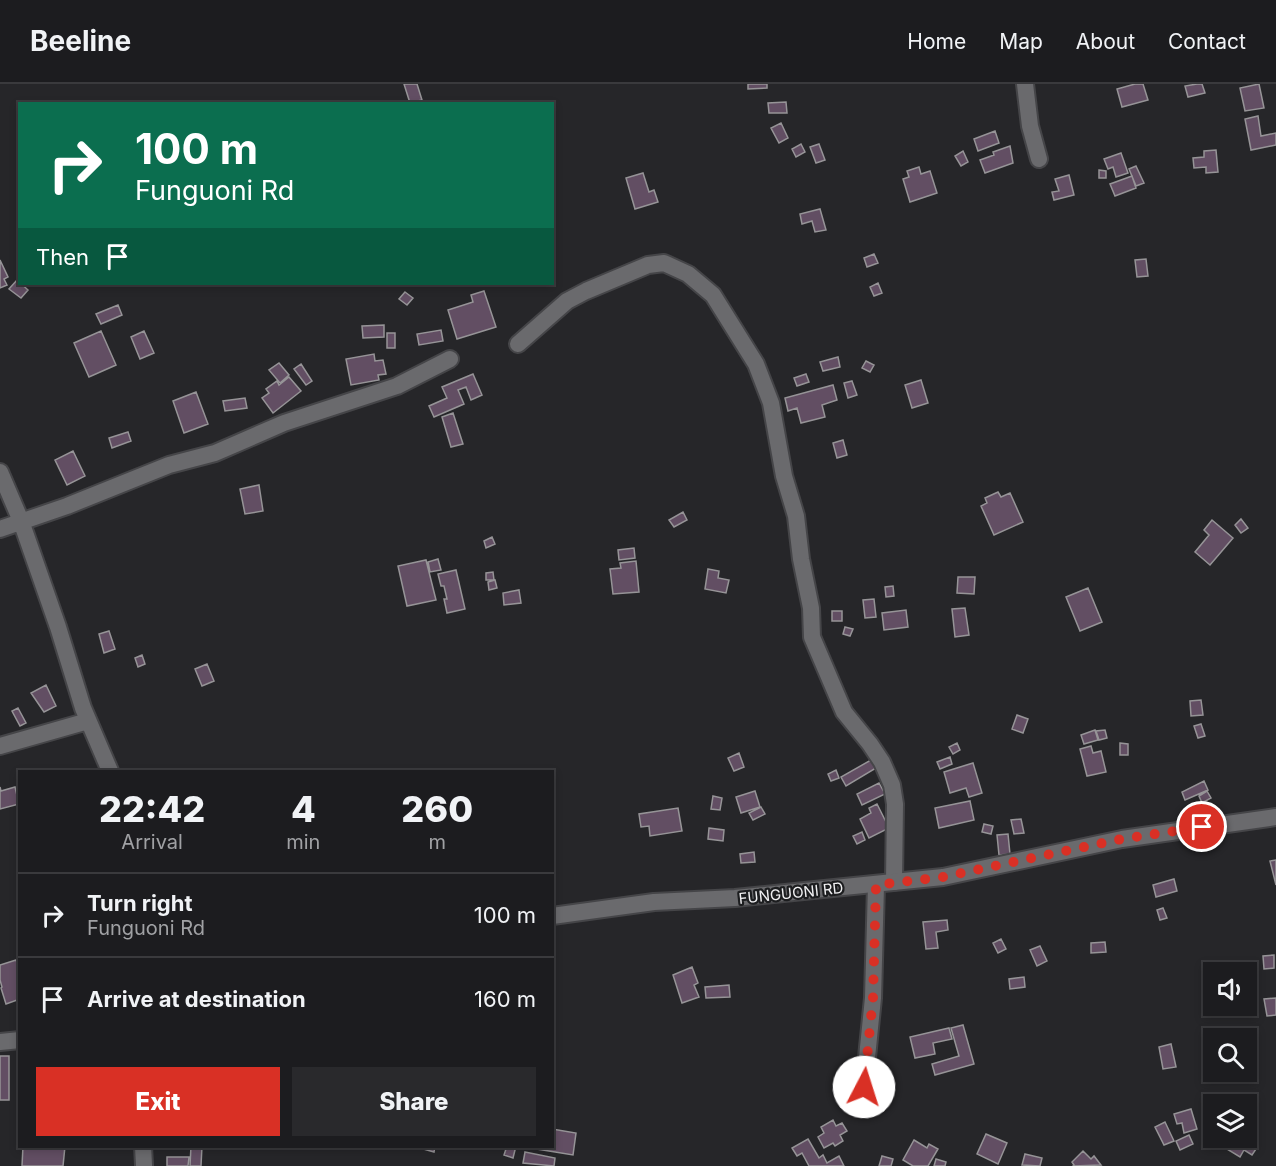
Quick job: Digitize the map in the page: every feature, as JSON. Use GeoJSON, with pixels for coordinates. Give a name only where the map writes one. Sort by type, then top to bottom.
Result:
{"type":"FeatureCollection","features":[{"type":"Feature","properties":{"kind":"street"},"geometry":{"type":"LineString","coordinates":[[1025,84],[1030,126],[1039,159]]}},
{"type":"Feature","properties":{"kind":"street"},"geometry":{"type":"LineString","coordinates":[[518,344],[567,301],[648,265],[664,263],[680,270],[688,274],[713,296],[756,364],[771,403],[784,476],[796,516],[801,559],[811,608],[812,637],[844,712],[882,762],[892,785],[895,804],[894,882]]}},
{"type":"Feature","properties":{"kind":"street"},"geometry":{"type":"LineString","coordinates":[[0,529],[67,506],[169,465],[215,453],[284,423],[397,386],[450,360]]}},
{"type":"Feature","properties":{"kind":"street"},"geometry":{"type":"LineString","coordinates":[[0,472],[21,521],[88,722],[110,770]]}},
{"type":"Feature","properties":{"kind":"street"},"geometry":{"type":"LineString","coordinates":[[0,746],[88,722]]}},
{"type":"Feature","properties":{"kind":"street","name":"FUNGUONI RD"},"geometry":{"type":"LineString","coordinates":[[554,916],[654,902],[735,898],[943,877],[1122,839],[1276,817]]}},
{"type":"Feature","properties":{"kind":"street"},"geometry":{"type":"LineString","coordinates":[[864,1087],[873,998],[876,885]]}},
{"type":"Feature","properties":{"kind":"street"},"geometry":{"type":"LineString","coordinates":[[0,1042],[18,1040]]}},
{"type":"Feature","properties":{"kind":"street"},"geometry":{"type":"LineString","coordinates":[[143,1148],[144,1165]]}},
{"type":"Feature","properties":{"kind":"building"},"geometry":{"type":"Polygon","coordinates":[[[404,84],[417,84],[422,100],[410,102],[404,84]]]}},
{"type":"Feature","properties":{"kind":"building"},"geometry":{"type":"Polygon","coordinates":[[[748,84],[767,84],[767,88],[748,89],[748,84]]]}},
{"type":"Feature","properties":{"kind":"building"},"geometry":{"type":"Polygon","coordinates":[[[1143,84],[1148,100],[1122,107],[1117,89],[1143,84]]]}},
{"type":"Feature","properties":{"kind":"building"},"geometry":{"type":"Polygon","coordinates":[[[1202,84],[1205,93],[1188,97],[1185,86],[1202,84]]]}},
{"type":"Feature","properties":{"kind":"building"},"geometry":{"type":"Polygon","coordinates":[[[1259,84],[1264,108],[1245,111],[1240,88],[1259,84]]]}},
{"type":"Feature","properties":{"kind":"building"},"geometry":{"type":"Polygon","coordinates":[[[786,102],[787,113],[769,113],[768,103],[786,102]]]}},
{"type":"Feature","properties":{"kind":"building"},"geometry":{"type":"Polygon","coordinates":[[[1258,116],[1261,136],[1276,133],[1276,145],[1251,150],[1245,119],[1258,116]]]}},
{"type":"Feature","properties":{"kind":"building"},"geometry":{"type":"Polygon","coordinates":[[[781,123],[788,138],[779,143],[771,128],[781,123]]]}},
{"type":"Feature","properties":{"kind":"building"},"geometry":{"type":"Polygon","coordinates":[[[995,131],[999,143],[978,151],[974,139],[995,131]]]}},
{"type":"Feature","properties":{"kind":"building"},"geometry":{"type":"Polygon","coordinates":[[[801,144],[805,152],[796,157],[792,149],[801,144]]]}},
{"type":"Feature","properties":{"kind":"building"},"geometry":{"type":"Polygon","coordinates":[[[819,144],[825,160],[816,163],[810,147],[819,144]]]}},
{"type":"Feature","properties":{"kind":"building"},"geometry":{"type":"Polygon","coordinates":[[[1010,146],[1013,163],[985,173],[980,160],[1010,146]]]}},
{"type":"Feature","properties":{"kind":"building"},"geometry":{"type":"Polygon","coordinates":[[[1216,150],[1218,172],[1206,173],[1206,167],[1194,168],[1193,158],[1204,157],[1204,151],[1216,150]]]}},
{"type":"Feature","properties":{"kind":"building"},"geometry":{"type":"Polygon","coordinates":[[[963,151],[968,162],[961,166],[955,156],[963,151]]]}},
{"type":"Feature","properties":{"kind":"building"},"geometry":{"type":"Polygon","coordinates":[[[1121,153],[1128,173],[1116,177],[1113,167],[1108,169],[1104,159],[1121,153]]]}},
{"type":"Feature","properties":{"kind":"building"},"geometry":{"type":"Polygon","coordinates":[[[1136,166],[1144,183],[1136,186],[1129,169],[1136,166]]]}},
{"type":"Feature","properties":{"kind":"building"},"geometry":{"type":"Polygon","coordinates":[[[919,167],[921,174],[930,171],[937,193],[910,202],[903,179],[909,177],[907,171],[919,167]]]}},
{"type":"Feature","properties":{"kind":"building"},"geometry":{"type":"Polygon","coordinates":[[[1099,170],[1106,171],[1106,178],[1099,178],[1099,170]]]}},
{"type":"Feature","properties":{"kind":"building"},"geometry":{"type":"Polygon","coordinates":[[[643,173],[649,192],[654,190],[658,202],[635,209],[626,178],[643,173]]]}},
{"type":"Feature","properties":{"kind":"building"},"geometry":{"type":"Polygon","coordinates":[[[1069,175],[1074,195],[1054,200],[1052,192],[1059,191],[1055,179],[1069,175]]]}},
{"type":"Feature","properties":{"kind":"building"},"geometry":{"type":"Polygon","coordinates":[[[1132,176],[1136,188],[1115,196],[1110,184],[1132,176]]]}},
{"type":"Feature","properties":{"kind":"building"},"geometry":{"type":"Polygon","coordinates":[[[820,209],[826,230],[815,232],[812,221],[802,224],[800,214],[820,209]]]}},
{"type":"Feature","properties":{"kind":"building"},"geometry":{"type":"Polygon","coordinates":[[[874,254],[878,263],[867,267],[864,258],[874,254]]]}},
{"type":"Feature","properties":{"kind":"building"},"geometry":{"type":"Polygon","coordinates":[[[1146,259],[1148,276],[1137,277],[1135,260],[1146,259]]]}},
{"type":"Feature","properties":{"kind":"building"},"geometry":{"type":"Polygon","coordinates":[[[0,260],[8,277],[4,279],[7,285],[0,288],[0,260]]]}},
{"type":"Feature","properties":{"kind":"building"},"geometry":{"type":"Polygon","coordinates":[[[17,280],[18,285],[22,285],[28,290],[21,298],[9,289],[17,280]]]}},
{"type":"Feature","properties":{"kind":"building"},"geometry":{"type":"Polygon","coordinates":[[[878,283],[882,293],[874,296],[870,287],[878,283]]]}},
{"type":"Feature","properties":{"kind":"building"},"geometry":{"type":"Polygon","coordinates":[[[484,291],[496,327],[457,339],[448,310],[473,302],[471,295],[484,291]]]}},
{"type":"Feature","properties":{"kind":"building"},"geometry":{"type":"Polygon","coordinates":[[[405,292],[413,298],[407,305],[399,299],[405,292]]]}},
{"type":"Feature","properties":{"kind":"building"},"geometry":{"type":"Polygon","coordinates":[[[118,305],[122,315],[101,324],[96,314],[118,305]]]}},
{"type":"Feature","properties":{"kind":"building"},"geometry":{"type":"Polygon","coordinates":[[[384,325],[384,337],[363,338],[362,326],[384,325]]]}},
{"type":"Feature","properties":{"kind":"building"},"geometry":{"type":"Polygon","coordinates":[[[441,330],[443,341],[419,345],[417,334],[441,330]]]}},
{"type":"Feature","properties":{"kind":"building"},"geometry":{"type":"Polygon","coordinates":[[[101,331],[116,365],[89,377],[74,343],[101,331]]]}},
{"type":"Feature","properties":{"kind":"building"},"geometry":{"type":"Polygon","coordinates":[[[144,331],[154,353],[140,359],[131,337],[144,331]]]}},
{"type":"Feature","properties":{"kind":"building"},"geometry":{"type":"Polygon","coordinates":[[[387,333],[395,333],[395,348],[387,348],[387,333]]]}},
{"type":"Feature","properties":{"kind":"building"},"geometry":{"type":"Polygon","coordinates":[[[374,354],[375,361],[383,360],[386,374],[378,375],[379,380],[351,385],[346,359],[374,354]]]}},
{"type":"Feature","properties":{"kind":"building"},"geometry":{"type":"Polygon","coordinates":[[[838,357],[840,367],[823,371],[820,362],[838,357]]]}},
{"type":"Feature","properties":{"kind":"building"},"geometry":{"type":"Polygon","coordinates":[[[866,361],[874,365],[870,372],[862,368],[866,361]]]}},
{"type":"Feature","properties":{"kind":"building"},"geometry":{"type":"Polygon","coordinates":[[[279,363],[289,375],[280,383],[269,370],[279,363]]]}},
{"type":"Feature","properties":{"kind":"building"},"geometry":{"type":"Polygon","coordinates":[[[301,364],[312,381],[306,385],[294,369],[301,364]]]}},
{"type":"Feature","properties":{"kind":"building"},"geometry":{"type":"Polygon","coordinates":[[[473,374],[482,395],[471,400],[466,387],[458,390],[464,404],[434,417],[429,406],[447,398],[442,387],[473,374]]]}},
{"type":"Feature","properties":{"kind":"building"},"geometry":{"type":"Polygon","coordinates":[[[806,374],[809,382],[797,386],[794,378],[806,374]]]}},
{"type":"Feature","properties":{"kind":"building"},"geometry":{"type":"Polygon","coordinates":[[[289,377],[301,391],[273,413],[262,398],[269,393],[266,389],[277,381],[279,385],[289,377]]]}},
{"type":"Feature","properties":{"kind":"building"},"geometry":{"type":"Polygon","coordinates":[[[921,380],[928,403],[912,408],[905,385],[921,380]]]}},
{"type":"Feature","properties":{"kind":"building"},"geometry":{"type":"Polygon","coordinates":[[[852,381],[857,395],[848,398],[844,383],[852,381]]]}},
{"type":"Feature","properties":{"kind":"building"},"geometry":{"type":"Polygon","coordinates":[[[833,385],[837,400],[822,405],[825,417],[801,423],[797,408],[788,411],[785,398],[833,385]]]}},
{"type":"Feature","properties":{"kind":"building"},"geometry":{"type":"Polygon","coordinates":[[[196,392],[208,424],[184,433],[173,401],[196,392]]]}},
{"type":"Feature","properties":{"kind":"building"},"geometry":{"type":"Polygon","coordinates":[[[245,398],[247,408],[225,411],[223,401],[245,398]]]}},
{"type":"Feature","properties":{"kind":"building"},"geometry":{"type":"Polygon","coordinates":[[[453,413],[463,444],[451,447],[442,417],[453,413]]]}},
{"type":"Feature","properties":{"kind":"building"},"geometry":{"type":"Polygon","coordinates":[[[128,432],[131,441],[112,448],[109,438],[128,432]]]}},
{"type":"Feature","properties":{"kind":"building"},"geometry":{"type":"Polygon","coordinates":[[[843,440],[847,455],[837,458],[833,443],[843,440]]]}},
{"type":"Feature","properties":{"kind":"building"},"geometry":{"type":"Polygon","coordinates":[[[73,451],[85,476],[67,485],[55,460],[73,451]]]}},
{"type":"Feature","properties":{"kind":"building"},"geometry":{"type":"Polygon","coordinates":[[[259,485],[263,511],[245,514],[240,489],[259,485]]]}},
{"type":"Feature","properties":{"kind":"building"},"geometry":{"type":"Polygon","coordinates":[[[998,492],[1001,497],[1010,493],[1023,522],[994,535],[981,506],[987,503],[985,498],[998,492]]]}},
{"type":"Feature","properties":{"kind":"building"},"geometry":{"type":"Polygon","coordinates":[[[683,512],[687,520],[674,527],[669,520],[683,512]]]}},
{"type":"Feature","properties":{"kind":"building"},"geometry":{"type":"Polygon","coordinates":[[[1241,519],[1248,528],[1241,533],[1235,525],[1241,519]]]}},
{"type":"Feature","properties":{"kind":"building"},"geometry":{"type":"Polygon","coordinates":[[[1212,520],[1233,538],[1210,565],[1195,552],[1209,535],[1204,530],[1212,520]]]}},
{"type":"Feature","properties":{"kind":"building"},"geometry":{"type":"Polygon","coordinates":[[[492,537],[495,544],[486,548],[484,541],[492,537]]]}},
{"type":"Feature","properties":{"kind":"building"},"geometry":{"type":"Polygon","coordinates":[[[634,548],[635,558],[619,560],[618,550],[634,548]]]}},
{"type":"Feature","properties":{"kind":"building"},"geometry":{"type":"Polygon","coordinates":[[[438,559],[441,570],[430,572],[428,562],[438,559]]]}},
{"type":"Feature","properties":{"kind":"building"},"geometry":{"type":"Polygon","coordinates":[[[426,560],[436,600],[407,606],[398,566],[426,560]]]}},
{"type":"Feature","properties":{"kind":"building"},"geometry":{"type":"Polygon","coordinates":[[[636,561],[639,592],[613,594],[610,569],[621,568],[620,563],[636,561]]]}},
{"type":"Feature","properties":{"kind":"building"},"geometry":{"type":"Polygon","coordinates":[[[708,569],[719,571],[718,578],[729,580],[726,593],[705,589],[708,569]]]}},
{"type":"Feature","properties":{"kind":"building"},"geometry":{"type":"Polygon","coordinates":[[[456,570],[465,609],[447,613],[444,586],[441,586],[438,574],[456,570]]]}},
{"type":"Feature","properties":{"kind":"building"},"geometry":{"type":"Polygon","coordinates":[[[493,572],[494,580],[486,580],[486,573],[493,572]]]}},
{"type":"Feature","properties":{"kind":"building"},"geometry":{"type":"Polygon","coordinates":[[[958,577],[975,577],[974,594],[957,593],[958,577]]]}},
{"type":"Feature","properties":{"kind":"building"},"geometry":{"type":"Polygon","coordinates":[[[495,580],[497,588],[489,590],[488,582],[495,580]]]}},
{"type":"Feature","properties":{"kind":"building"},"geometry":{"type":"Polygon","coordinates":[[[893,586],[894,596],[886,597],[885,587],[893,586]]]}},
{"type":"Feature","properties":{"kind":"building"},"geometry":{"type":"Polygon","coordinates":[[[1088,588],[1102,622],[1080,631],[1066,597],[1088,588]]]}},
{"type":"Feature","properties":{"kind":"building"},"geometry":{"type":"Polygon","coordinates":[[[519,590],[521,603],[504,605],[503,593],[519,590]]]}},
{"type":"Feature","properties":{"kind":"building"},"geometry":{"type":"Polygon","coordinates":[[[874,599],[876,617],[865,618],[863,600],[874,599]]]}},
{"type":"Feature","properties":{"kind":"building"},"geometry":{"type":"Polygon","coordinates":[[[965,608],[969,635],[955,637],[952,609],[965,608]]]}},
{"type":"Feature","properties":{"kind":"building"},"geometry":{"type":"Polygon","coordinates":[[[906,610],[908,627],[884,630],[882,613],[906,610]]]}},
{"type":"Feature","properties":{"kind":"building"},"geometry":{"type":"Polygon","coordinates":[[[832,611],[842,611],[842,621],[832,621],[832,611]]]}},
{"type":"Feature","properties":{"kind":"building"},"geometry":{"type":"Polygon","coordinates":[[[845,627],[853,629],[850,636],[843,634],[845,627]]]}},
{"type":"Feature","properties":{"kind":"building"},"geometry":{"type":"Polygon","coordinates":[[[109,631],[115,649],[104,653],[99,634],[109,631]]]}},
{"type":"Feature","properties":{"kind":"building"},"geometry":{"type":"Polygon","coordinates":[[[142,655],[145,664],[138,667],[135,658],[142,655]]]}},
{"type":"Feature","properties":{"kind":"building"},"geometry":{"type":"Polygon","coordinates":[[[207,664],[214,681],[202,686],[195,669],[207,664]]]}},
{"type":"Feature","properties":{"kind":"building"},"geometry":{"type":"Polygon","coordinates":[[[46,685],[56,706],[44,712],[31,693],[46,685]]]}},
{"type":"Feature","properties":{"kind":"building"},"geometry":{"type":"Polygon","coordinates":[[[1201,700],[1203,715],[1191,716],[1190,701],[1201,700]]]}},
{"type":"Feature","properties":{"kind":"building"},"geometry":{"type":"Polygon","coordinates":[[[18,708],[26,723],[20,726],[12,711],[18,708]]]}},
{"type":"Feature","properties":{"kind":"building"},"geometry":{"type":"Polygon","coordinates":[[[1017,715],[1028,719],[1023,733],[1012,729],[1017,715]]]}},
{"type":"Feature","properties":{"kind":"building"},"geometry":{"type":"Polygon","coordinates":[[[1201,724],[1205,736],[1198,738],[1194,726],[1201,724]]]}},
{"type":"Feature","properties":{"kind":"building"},"geometry":{"type":"Polygon","coordinates":[[[1095,730],[1098,740],[1084,744],[1081,735],[1095,730]]]}},
{"type":"Feature","properties":{"kind":"building"},"geometry":{"type":"Polygon","coordinates":[[[1105,730],[1107,738],[1099,740],[1096,731],[1105,730]]]}},
{"type":"Feature","properties":{"kind":"building"},"geometry":{"type":"Polygon","coordinates":[[[957,743],[960,750],[953,754],[949,747],[957,743]]]}},
{"type":"Feature","properties":{"kind":"building"},"geometry":{"type":"Polygon","coordinates":[[[1120,743],[1128,744],[1128,755],[1120,755],[1120,743]]]}},
{"type":"Feature","properties":{"kind":"building"},"geometry":{"type":"Polygon","coordinates":[[[1091,746],[1093,753],[1101,751],[1106,772],[1087,776],[1080,749],[1091,746]]]}},
{"type":"Feature","properties":{"kind":"building"},"geometry":{"type":"Polygon","coordinates":[[[739,753],[744,767],[734,771],[728,758],[739,753]]]}},
{"type":"Feature","properties":{"kind":"building"},"geometry":{"type":"Polygon","coordinates":[[[950,757],[952,764],[940,769],[937,762],[950,757]]]}},
{"type":"Feature","properties":{"kind":"building"},"geometry":{"type":"Polygon","coordinates":[[[871,760],[876,768],[846,786],[841,777],[871,760]]]}},
{"type":"Feature","properties":{"kind":"building"},"geometry":{"type":"Polygon","coordinates":[[[973,763],[982,793],[969,797],[966,788],[950,793],[944,772],[973,763]]]}},
{"type":"Feature","properties":{"kind":"building"},"geometry":{"type":"Polygon","coordinates":[[[836,770],[839,778],[831,781],[828,774],[836,770]]]}},
{"type":"Feature","properties":{"kind":"building"},"geometry":{"type":"Polygon","coordinates":[[[1204,781],[1208,790],[1185,800],[1182,792],[1204,781]]]}},
{"type":"Feature","properties":{"kind":"building"},"geometry":{"type":"Polygon","coordinates":[[[879,783],[885,794],[862,805],[857,794],[879,783]]]}},
{"type":"Feature","properties":{"kind":"building"},"geometry":{"type":"Polygon","coordinates":[[[0,787],[1,791],[15,787],[18,804],[0,809],[0,787]]]}},
{"type":"Feature","properties":{"kind":"building"},"geometry":{"type":"Polygon","coordinates":[[[755,791],[760,807],[741,813],[736,797],[755,791]]]}},
{"type":"Feature","properties":{"kind":"building"},"geometry":{"type":"Polygon","coordinates":[[[1207,791],[1211,798],[1202,803],[1199,796],[1207,791]]]}},
{"type":"Feature","properties":{"kind":"building"},"geometry":{"type":"Polygon","coordinates":[[[713,796],[722,798],[720,810],[711,809],[713,796]]]}},
{"type":"Feature","properties":{"kind":"building"},"geometry":{"type":"Polygon","coordinates":[[[970,801],[974,820],[939,828],[935,808],[970,801]]]}},
{"type":"Feature","properties":{"kind":"building"},"geometry":{"type":"Polygon","coordinates":[[[877,804],[889,828],[869,838],[860,819],[871,813],[869,808],[877,804]]]}},
{"type":"Feature","properties":{"kind":"building"},"geometry":{"type":"Polygon","coordinates":[[[761,807],[765,814],[753,820],[749,813],[761,807]]]}},
{"type":"Feature","properties":{"kind":"building"},"geometry":{"type":"Polygon","coordinates":[[[678,808],[682,831],[650,836],[649,826],[641,827],[639,814],[678,808]]]}},
{"type":"Feature","properties":{"kind":"building"},"geometry":{"type":"Polygon","coordinates":[[[1021,819],[1024,833],[1014,834],[1011,820],[1021,819]]]}},
{"type":"Feature","properties":{"kind":"building"},"geometry":{"type":"Polygon","coordinates":[[[984,824],[993,826],[991,834],[982,832],[984,824]]]}},
{"type":"Feature","properties":{"kind":"building"},"geometry":{"type":"Polygon","coordinates":[[[709,828],[724,830],[723,841],[708,839],[709,828]]]}},
{"type":"Feature","properties":{"kind":"building"},"geometry":{"type":"Polygon","coordinates":[[[862,832],[865,840],[857,844],[853,836],[862,832]]]}},
{"type":"Feature","properties":{"kind":"building"},"geometry":{"type":"Polygon","coordinates":[[[1008,834],[1010,854],[999,855],[997,835],[1008,834]]]}},
{"type":"Feature","properties":{"kind":"building"},"geometry":{"type":"Polygon","coordinates":[[[754,852],[755,862],[741,863],[740,854],[754,852]]]}},
{"type":"Feature","properties":{"kind":"building"},"geometry":{"type":"Polygon","coordinates":[[[1276,860],[1276,885],[1270,861],[1276,860]]]}},
{"type":"Feature","properties":{"kind":"building"},"geometry":{"type":"Polygon","coordinates":[[[1174,879],[1177,891],[1156,897],[1153,885],[1174,879]]]}},
{"type":"Feature","properties":{"kind":"building"},"geometry":{"type":"Polygon","coordinates":[[[1163,908],[1167,918],[1160,920],[1157,910],[1163,908]]]}},
{"type":"Feature","properties":{"kind":"building"},"geometry":{"type":"Polygon","coordinates":[[[947,920],[948,930],[936,932],[938,948],[926,949],[923,922],[947,920]]]}},
{"type":"Feature","properties":{"kind":"building"},"geometry":{"type":"Polygon","coordinates":[[[1001,939],[1006,949],[998,953],[993,943],[1001,939]]]}},
{"type":"Feature","properties":{"kind":"building"},"geometry":{"type":"Polygon","coordinates":[[[1105,942],[1106,952],[1091,953],[1091,943],[1105,942]]]}},
{"type":"Feature","properties":{"kind":"building"},"geometry":{"type":"Polygon","coordinates":[[[1040,946],[1047,961],[1037,966],[1030,950],[1040,946]]]}},
{"type":"Feature","properties":{"kind":"building"},"geometry":{"type":"Polygon","coordinates":[[[1274,955],[1274,968],[1264,969],[1263,956],[1274,955]]]}},
{"type":"Feature","properties":{"kind":"building"},"geometry":{"type":"Polygon","coordinates":[[[16,960],[18,966],[18,1000],[6,1004],[1,988],[0,965],[16,960]]]}},
{"type":"Feature","properties":{"kind":"building"},"geometry":{"type":"Polygon","coordinates":[[[692,967],[698,983],[694,985],[699,997],[682,1003],[673,975],[692,967]]]}},
{"type":"Feature","properties":{"kind":"building"},"geometry":{"type":"Polygon","coordinates":[[[1024,977],[1025,987],[1010,989],[1009,979],[1024,977]]]}},
{"type":"Feature","properties":{"kind":"building"},"geometry":{"type":"Polygon","coordinates":[[[729,985],[730,997],[706,998],[705,987],[729,985]]]}},
{"type":"Feature","properties":{"kind":"building"},"geometry":{"type":"Polygon","coordinates":[[[1276,998],[1276,1015],[1267,1016],[1264,999],[1276,998]]]}},
{"type":"Feature","properties":{"kind":"building"},"geometry":{"type":"Polygon","coordinates":[[[963,1025],[974,1064],[935,1075],[932,1064],[959,1056],[951,1028],[963,1025]]]}},
{"type":"Feature","properties":{"kind":"building"},"geometry":{"type":"Polygon","coordinates":[[[949,1028],[952,1039],[933,1043],[935,1054],[915,1058],[910,1037],[949,1028]]]}},
{"type":"Feature","properties":{"kind":"building"},"geometry":{"type":"Polygon","coordinates":[[[1171,1044],[1176,1067],[1163,1069],[1159,1047],[1171,1044]]]}},
{"type":"Feature","properties":{"kind":"building"},"geometry":{"type":"Polygon","coordinates":[[[0,1056],[9,1056],[9,1100],[0,1100],[0,1056]]]}},
{"type":"Feature","properties":{"kind":"building"},"geometry":{"type":"Polygon","coordinates":[[[1191,1109],[1197,1129],[1184,1133],[1182,1123],[1177,1124],[1174,1114],[1191,1109]]]}},
{"type":"Feature","properties":{"kind":"building"},"geometry":{"type":"Polygon","coordinates":[[[833,1120],[836,1126],[842,1123],[847,1131],[840,1135],[843,1141],[835,1146],[833,1143],[824,1148],[818,1137],[824,1133],[821,1127],[833,1120]]]}},
{"type":"Feature","properties":{"kind":"building"},"geometry":{"type":"Polygon","coordinates":[[[1165,1122],[1174,1141],[1164,1145],[1155,1127],[1165,1122]]]}},
{"type":"Feature","properties":{"kind":"building"},"geometry":{"type":"Polygon","coordinates":[[[554,1129],[576,1133],[573,1155],[531,1148],[554,1148],[554,1129]]]}},
{"type":"Feature","properties":{"kind":"building"},"geometry":{"type":"Polygon","coordinates":[[[986,1134],[1007,1143],[998,1164],[977,1154],[986,1134]]]}},
{"type":"Feature","properties":{"kind":"building"},"geometry":{"type":"Polygon","coordinates":[[[1189,1135],[1193,1144],[1180,1150],[1176,1141],[1189,1135]]]}},
{"type":"Feature","properties":{"kind":"building"},"geometry":{"type":"Polygon","coordinates":[[[808,1139],[819,1158],[823,1155],[827,1163],[839,1156],[844,1166],[809,1166],[802,1153],[797,1156],[792,1148],[808,1139]]]}},
{"type":"Feature","properties":{"kind":"building"},"geometry":{"type":"Polygon","coordinates":[[[914,1140],[927,1148],[929,1144],[938,1149],[928,1166],[913,1166],[903,1160],[914,1140]]]}},
{"type":"Feature","properties":{"kind":"building"},"geometry":{"type":"Polygon","coordinates":[[[23,1148],[65,1148],[63,1166],[22,1166],[23,1148]]]}},
{"type":"Feature","properties":{"kind":"building"},"geometry":{"type":"Polygon","coordinates":[[[191,1148],[202,1148],[201,1166],[190,1166],[191,1148]]]}},
{"type":"Feature","properties":{"kind":"building"},"geometry":{"type":"Polygon","coordinates":[[[420,1148],[435,1148],[434,1152],[420,1148]]]}},
{"type":"Feature","properties":{"kind":"building"},"geometry":{"type":"Polygon","coordinates":[[[506,1148],[516,1148],[513,1158],[504,1155],[506,1148]]]}},
{"type":"Feature","properties":{"kind":"building"},"geometry":{"type":"Polygon","coordinates":[[[1225,1148],[1245,1148],[1240,1157],[1225,1148]]]}},
{"type":"Feature","properties":{"kind":"building"},"geometry":{"type":"Polygon","coordinates":[[[1245,1148],[1257,1148],[1252,1155],[1244,1150],[1245,1148]]]}},
{"type":"Feature","properties":{"kind":"building"},"geometry":{"type":"Polygon","coordinates":[[[1083,1151],[1091,1159],[1094,1156],[1101,1165],[1073,1166],[1072,1162],[1083,1151]]]}},
{"type":"Feature","properties":{"kind":"building"},"geometry":{"type":"Polygon","coordinates":[[[525,1152],[555,1158],[554,1166],[523,1163],[525,1152]]]}},
{"type":"Feature","properties":{"kind":"building"},"geometry":{"type":"Polygon","coordinates":[[[1025,1154],[1042,1158],[1040,1166],[1022,1165],[1025,1154]]]}},
{"type":"Feature","properties":{"kind":"building"},"geometry":{"type":"Polygon","coordinates":[[[882,1156],[893,1159],[891,1166],[879,1166],[882,1156]]]}},
{"type":"Feature","properties":{"kind":"building"},"geometry":{"type":"Polygon","coordinates":[[[167,1157],[189,1157],[188,1166],[167,1166],[167,1157]]]}},
{"type":"Feature","properties":{"kind":"building"},"geometry":{"type":"Polygon","coordinates":[[[936,1159],[946,1162],[945,1166],[934,1166],[936,1159]]]}},
{"type":"Feature","properties":{"kind":"route"},"geometry":{"type":"LineString","coordinates":[[864,1087],[873,998],[876,885],[943,877],[1122,839],[1202,827]]}}]}
